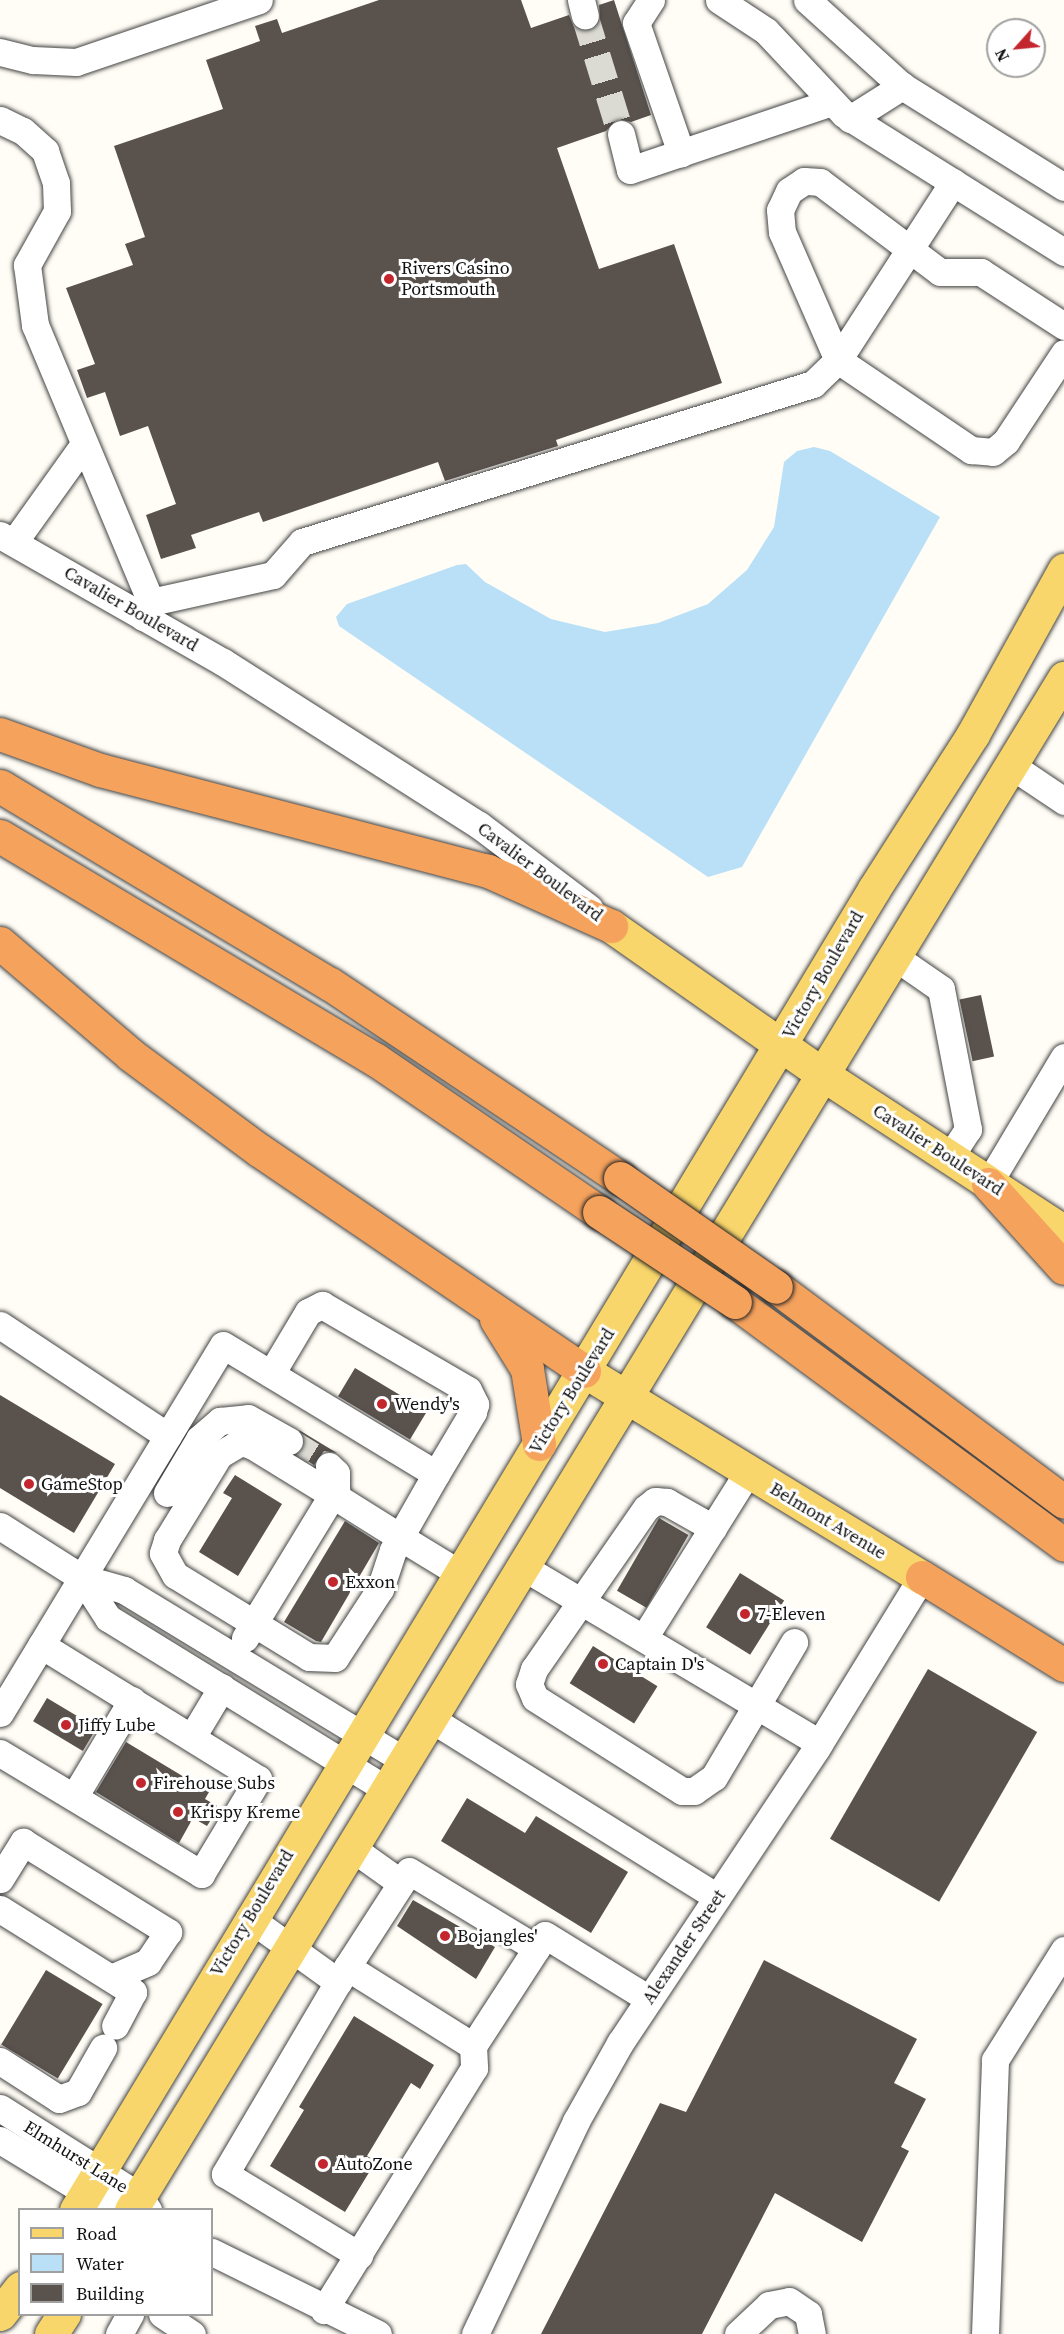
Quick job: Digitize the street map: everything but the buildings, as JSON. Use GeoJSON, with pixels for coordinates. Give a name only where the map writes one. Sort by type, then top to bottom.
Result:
{"type":"FeatureCollection","features":[{"type":"Feature","properties":{"kind":"highway"},"geometry":{"type":"LineString","coordinates":[[0,734],[111,773],[477,868],[611,926]]}},
{"type":"Feature","properties":{"kind":"highway"},"geometry":{"type":"LineString","coordinates":[[0,786],[330,984],[620,1178],[776,1287],[1064,1502]]}},
{"type":"Feature","properties":{"kind":"highway"},"geometry":{"type":"LineString","coordinates":[[0,836],[376,1060],[735,1302],[1064,1545]]}},
{"type":"Feature","properties":{"kind":"highway"},"geometry":{"type":"LineString","coordinates":[[0,943],[140,1062],[364,1225],[584,1371]]}},
{"type":"Feature","properties":{"kind":"highway"},"geometry":{"type":"LineString","coordinates":[[988,1184],[1064,1268]]}},
{"type":"Feature","properties":{"kind":"highway"},"geometry":{"type":"LineString","coordinates":[[490,1310],[527,1370],[539,1444]]}},
{"type":"Feature","properties":{"kind":"highway"},"geometry":{"type":"LineString","coordinates":[[921,1577],[1064,1665]]}},
{"type":"Feature","properties":{"kind":"main road","name":"Victory Boulevard"},"geometry":{"type":"LineString","coordinates":[[87,2191],[249,1918],[973,734],[1064,570]]}},
{"type":"Feature","properties":{"kind":"main road"},"geometry":{"type":"LineString","coordinates":[[133,2206],[825,1076],[1064,678]]}},
{"type":"Feature","properties":{"kind":"main road","name":"Cavalier Boulevard"},"geometry":{"type":"LineString","coordinates":[[611,926],[825,1076],[1064,1232]]}},
{"type":"Feature","properties":{"kind":"main road","name":"Belmont Avenue"},"geometry":{"type":"LineString","coordinates":[[584,1371],[921,1577]]}},
{"type":"Feature","properties":{"kind":"main road"},"geometry":{"type":"LineString","coordinates":[[0,2314],[18,2291]]}},
{"type":"Feature","properties":{"kind":"main road"},"geometry":{"type":"LineString","coordinates":[[51,2334],[63,2316]]}},
{"type":"Feature","properties":{"kind":"street"},"geometry":{"type":"LineString","coordinates":[[0,52],[33,60],[76,62],[259,0]]}},
{"type":"Feature","properties":{"kind":"street"},"geometry":{"type":"LineString","coordinates":[[651,0],[636,23],[681,153]]}},
{"type":"Feature","properties":{"kind":"street"},"geometry":{"type":"LineString","coordinates":[[719,0],[766,31],[841,110],[1064,252]]}},
{"type":"Feature","properties":{"kind":"street"},"geometry":{"type":"LineString","coordinates":[[807,0],[902,86],[1064,187]]}},
{"type":"Feature","properties":{"kind":"street"},"geometry":{"type":"LineString","coordinates":[[621,134],[630,170],[681,153],[841,110],[902,86]]}},
{"type":"Feature","properties":{"kind":"street"},"geometry":{"type":"LineString","coordinates":[[0,120],[23,131],[45,151],[56,183],[57,211],[27,265],[35,325],[147,609],[273,575],[302,542],[813,384],[838,360],[912,249],[952,182]]}},
{"type":"Feature","properties":{"kind":"street"},"geometry":{"type":"LineString","coordinates":[[1064,326],[981,272],[940,272],[820,182],[804,181],[789,191],[780,210],[782,232],[838,360],[971,450],[993,452],[1006,441],[1064,353]]}},
{"type":"Feature","properties":{"kind":"street"},"geometry":{"type":"LineString","coordinates":[[7,538],[82,447]]}},
{"type":"Feature","properties":{"kind":"street","name":"Cavalier Boulevard"},"geometry":{"type":"LineString","coordinates":[[7,538],[147,609],[479,825],[611,926]]}},
{"type":"Feature","properties":{"kind":"street"},"geometry":{"type":"LineString","coordinates":[[1012,766],[1064,801]]}},
{"type":"Feature","properties":{"kind":"street"},"geometry":{"type":"LineString","coordinates":[[895,957],[941,989],[968,1129],[949,1158]]}},
{"type":"Feature","properties":{"kind":"street"},"geometry":{"type":"LineString","coordinates":[[988,1184],[1064,1057]]}},
{"type":"Feature","properties":{"kind":"street"},"geometry":{"type":"LineString","coordinates":[[271,1374],[308,1312],[322,1305],[404,1352],[473,1396],[473,1412],[400,1537],[380,1589],[335,1658],[309,1657],[166,1565],[163,1552],[177,1499],[199,1439],[220,1421],[248,1418],[289,1441]]}},
{"type":"Feature","properties":{"kind":"street"},"geometry":{"type":"LineString","coordinates":[[396,1450],[386,1436],[301,1384],[297,1362],[314,1331],[325,1322],[404,1352]]}},
{"type":"Feature","properties":{"kind":"street"},"geometry":{"type":"LineString","coordinates":[[0,1325],[168,1436]]}},
{"type":"Feature","properties":{"kind":"street"},"geometry":{"type":"LineString","coordinates":[[0,1712],[223,1345],[436,1474]]}},
{"type":"Feature","properties":{"kind":"street"},"geometry":{"type":"LineString","coordinates":[[177,1499],[219,1455],[241,1442],[333,1495],[459,1573]]}},
{"type":"Feature","properties":{"kind":"street"},"geometry":{"type":"LineString","coordinates":[[234,1657],[333,1495],[339,1481],[329,1466]]}},
{"type":"Feature","properties":{"kind":"street"},"geometry":{"type":"LineString","coordinates":[[645,1636],[748,1472]]}},
{"type":"Feature","properties":{"kind":"street"},"geometry":{"type":"LineString","coordinates":[[142,1478],[177,1499]]}},
{"type":"Feature","properties":{"kind":"street"},"geometry":{"type":"LineString","coordinates":[[712,1528],[667,1502],[656,1501],[602,1576],[580,1599],[534,1669],[529,1684],[535,1698],[682,1791],[705,1788],[714,1777],[794,1642]]}},
{"type":"Feature","properties":{"kind":"street"},"geometry":{"type":"LineString","coordinates":[[0,1526],[82,1578],[124,1590],[405,1761]]}},
{"type":"Feature","properties":{"kind":"street"},"geometry":{"type":"LineString","coordinates":[[523,1567],[645,1636],[820,1743]]}},
{"type":"Feature","properties":{"kind":"street","name":"Belmont Avenue"},"geometry":{"type":"LineString","coordinates":[[921,1577],[1064,1683]]}},
{"type":"Feature","properties":{"kind":"street","name":"Alexander Street"},"geometry":{"type":"LineString","coordinates":[[475,2334],[576,2121],[649,1999],[820,1743],[921,1577]]}},
{"type":"Feature","properties":{"kind":"street"},"geometry":{"type":"LineString","coordinates":[[82,1578],[108,1618],[388,1790]]}},
{"type":"Feature","properties":{"kind":"street"},"geometry":{"type":"LineString","coordinates":[[0,1753],[201,1874],[258,1779],[41,1645]]}},
{"type":"Feature","properties":{"kind":"street"},"geometry":{"type":"LineString","coordinates":[[192,1737],[222,1688]]}},
{"type":"Feature","properties":{"kind":"street"},"geometry":{"type":"LineString","coordinates":[[74,1797],[132,1700]]}},
{"type":"Feature","properties":{"kind":"street"},"geometry":{"type":"LineString","coordinates":[[431,1719],[717,1897]]}},
{"type":"Feature","properties":{"kind":"street"},"geometry":{"type":"LineString","coordinates":[[0,1879],[23,1842],[168,1932],[148,1962],[111,1978]]}},
{"type":"Feature","properties":{"kind":"street"},"geometry":{"type":"LineString","coordinates":[[352,1848],[536,1948]]}},
{"type":"Feature","properties":{"kind":"street"},"geometry":{"type":"LineString","coordinates":[[359,2255],[225,2174],[342,1975],[405,1877]]}},
{"type":"Feature","properties":{"kind":"street"},"geometry":{"type":"LineString","coordinates":[[0,1909],[134,1992],[78,2092],[59,2099],[0,2061]]}},
{"type":"Feature","properties":{"kind":"street"},"geometry":{"type":"LineString","coordinates":[[249,1918],[290,1948],[472,2046]]}},
{"type":"Feature","properties":{"kind":"street"},"geometry":{"type":"LineString","coordinates":[[324,2310],[474,2068],[472,2046],[545,1935],[649,1999]]}},
{"type":"Feature","properties":{"kind":"street"},"geometry":{"type":"LineString","coordinates":[[985,2334],[995,2060],[1064,1950]]}},
{"type":"Feature","properties":{"kind":"street","name":"Elmhurst Lane"},"geometry":{"type":"LineString","coordinates":[[0,2108],[87,2191]]}},
{"type":"Feature","properties":{"kind":"street","name":"Elmhurst Lane"},"geometry":{"type":"LineString","coordinates":[[0,2140],[87,2191],[133,2206]]}},
{"type":"Feature","properties":{"kind":"street"},"geometry":{"type":"LineString","coordinates":[[213,2253],[324,2310],[378,2334]]}},
{"type":"Feature","properties":{"kind":"street"},"geometry":{"type":"LineString","coordinates":[[738,2334],[769,2305],[789,2301],[807,2314],[812,2334]]}},
{"type":"Feature","properties":{"kind":"street"},"geometry":{"type":"LineString","coordinates":[[119,2334],[129,2316]]}},
{"type":"Feature","properties":{"kind":"street"},"geometry":{"type":"LineString","coordinates":[[165,2316],[192,2334]]}},
{"type":"Feature","properties":{"kind":"water"},"geometry":{"type":"Polygon","coordinates":[[[814,447],[830,451],[940,517],[742,867],[708,877],[339,626],[336,617],[347,604],[457,565],[466,564],[485,582],[551,619],[605,632],[658,623],[708,604],[747,570],[774,527],[784,462],[797,451],[814,447]]]}},
{"type":"Feature","properties":{"kind":"tunnel"},"geometry":{"type":"LineString","coordinates":[[585,16],[621,134]]}},
{"type":"Feature","properties":{"kind":"tunnel"},"geometry":{"type":"LineString","coordinates":[[289,1441],[329,1466]]}},
{"type":"Feature","properties":{"kind":"place","name":"Rivers Casino Portsmouth"},"geometry":{"type":"Point","coordinates":[389,279]}},
{"type":"Feature","properties":{"kind":"place","name":"Wendy's"},"geometry":{"type":"Point","coordinates":[382,1404]}},
{"type":"Feature","properties":{"kind":"place","name":"GameStop"},"geometry":{"type":"Point","coordinates":[29,1484]}},
{"type":"Feature","properties":{"kind":"place","name":"Exxon"},"geometry":{"type":"Point","coordinates":[333,1582]}},
{"type":"Feature","properties":{"kind":"place","name":"7-Eleven"},"geometry":{"type":"Point","coordinates":[745,1614]}},
{"type":"Feature","properties":{"kind":"place","name":"Captain D's"},"geometry":{"type":"Point","coordinates":[603,1664]}},
{"type":"Feature","properties":{"kind":"place","name":"Jiffy Lube"},"geometry":{"type":"Point","coordinates":[66,1725]}},
{"type":"Feature","properties":{"kind":"place","name":"Firehouse Subs"},"geometry":{"type":"Point","coordinates":[141,1783]}},
{"type":"Feature","properties":{"kind":"place","name":"Krispy Kreme"},"geometry":{"type":"Point","coordinates":[178,1812]}},
{"type":"Feature","properties":{"kind":"place","name":"Bojangles'"},"geometry":{"type":"Point","coordinates":[445,1936]}},
{"type":"Feature","properties":{"kind":"place","name":"AutoZone"},"geometry":{"type":"Point","coordinates":[323,2164]}}]}
